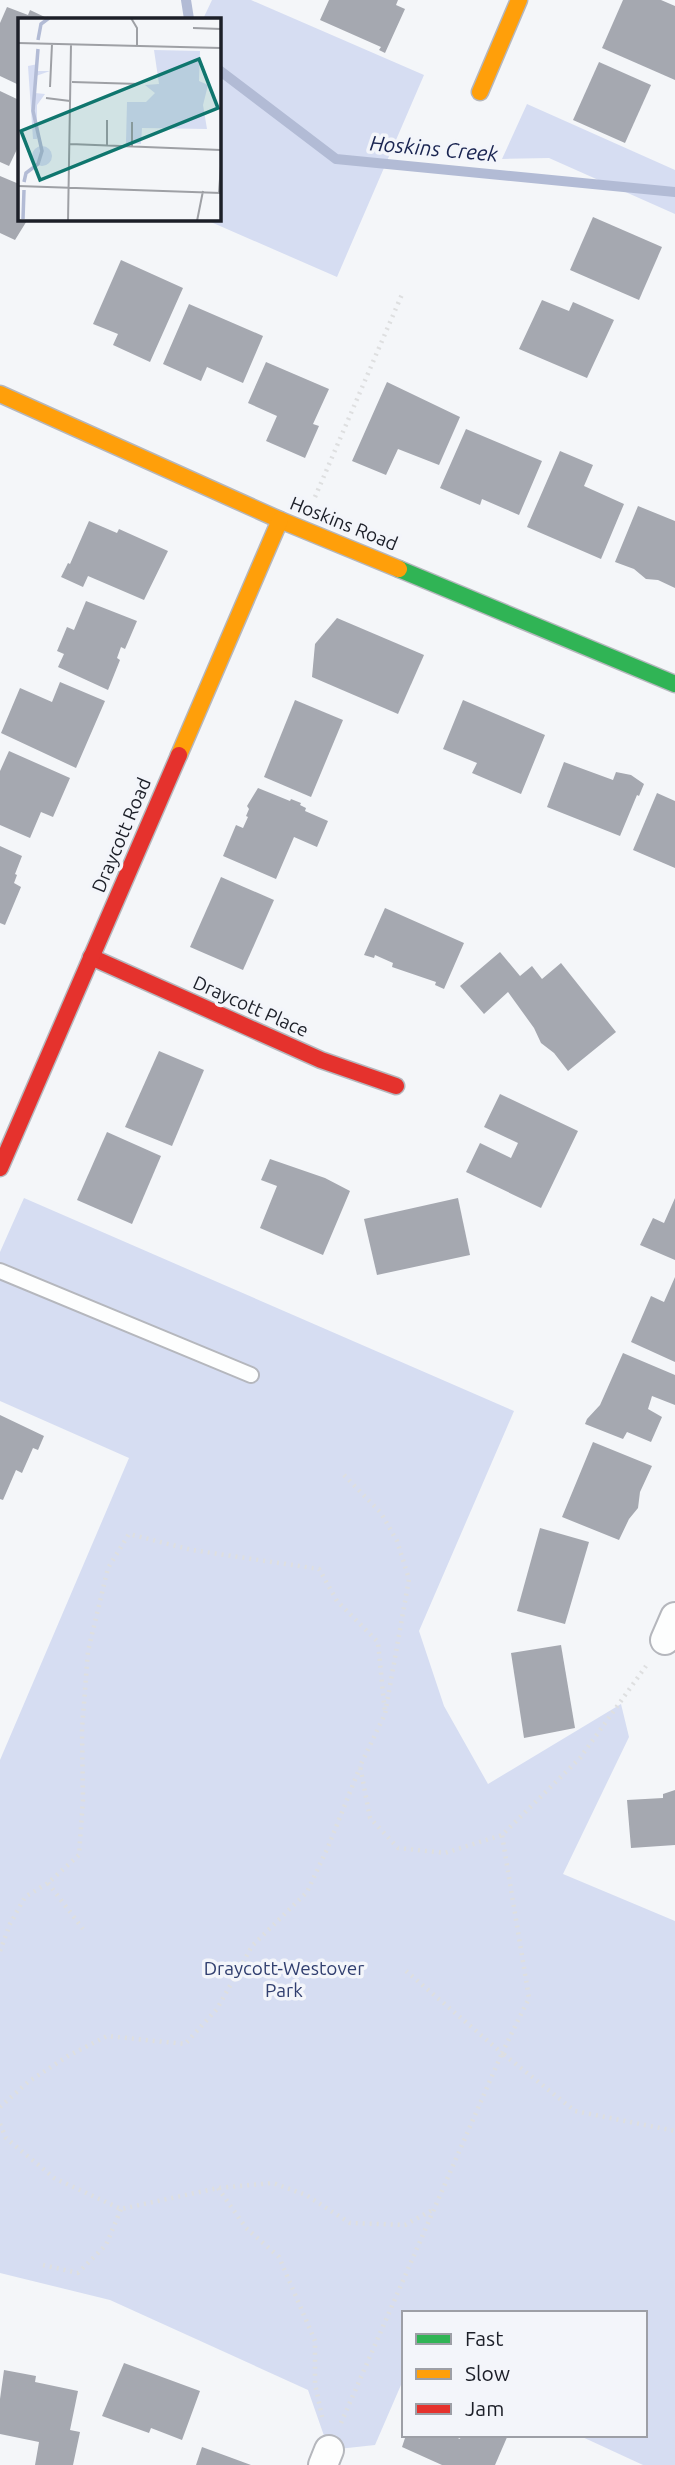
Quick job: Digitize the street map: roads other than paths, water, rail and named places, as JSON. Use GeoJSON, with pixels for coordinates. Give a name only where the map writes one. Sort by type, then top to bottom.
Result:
{"type":"FeatureCollection","features":[{"type":"Feature","properties":{"kind":"street"},"geometry":{"type":"LineString","coordinates":[[480,92],[519,0]]}},
{"type":"Feature","properties":{"kind":"street","name":"Hoskins Road"},"geometry":{"type":"LineString","coordinates":[[0,394],[280,520],[675,684]]}},
{"type":"Feature","properties":{"kind":"street","name":"Draycott Road"},"geometry":{"type":"LineString","coordinates":[[0,1168],[280,520]]}},
{"type":"Feature","properties":{"kind":"street","name":"Draycott Place"},"geometry":{"type":"LineString","coordinates":[[91,957],[321,1060],[396,1086]]}},
{"type":"Feature","properties":{"kind":"lane"},"geometry":{"type":"LineString","coordinates":[[0,1271],[251,1375]]}},
{"type":"Feature","properties":{"kind":"waterway","name":"Hoskins Creek"},"geometry":{"type":"LineString","coordinates":[[186,0],[189,18]]}},
{"type":"Feature","properties":{"kind":"waterway","name":"Hoskins Creek"},"geometry":{"type":"LineString","coordinates":[[220,71],[336,159],[675,192]]}},
{"type":"Feature","properties":{"kind":"park label","name":"Draycott-Westover Park"},"geometry":{"type":"Point","coordinates":[284,1979]}}]}
